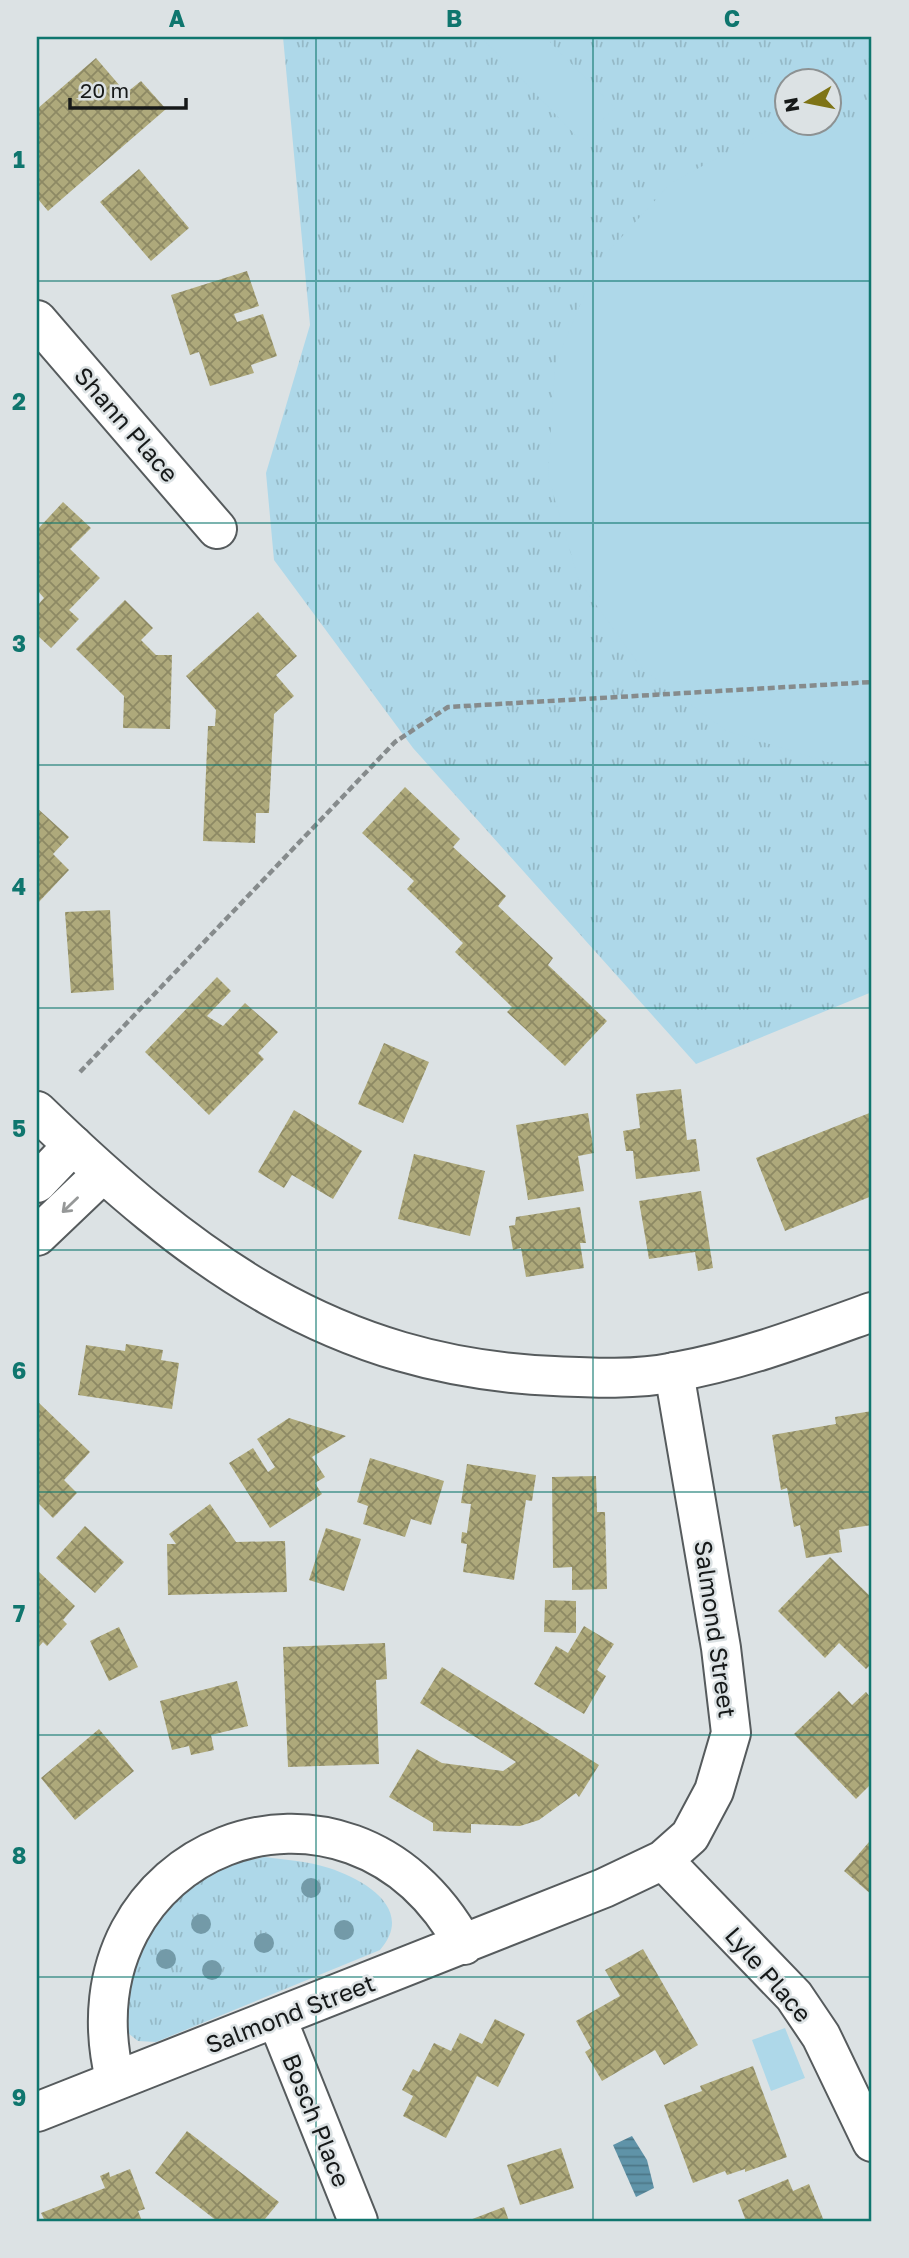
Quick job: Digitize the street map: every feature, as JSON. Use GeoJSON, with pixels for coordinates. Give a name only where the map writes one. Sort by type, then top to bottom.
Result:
{"type":"FeatureCollection","features":[{"type":"Feature","properties":{"kind":"street","name":"Shann Place"},"geometry":{"type":"LineString","coordinates":[[37,320],[217,529]]}},
{"type":"Feature","properties":{"kind":"street"},"geometry":{"type":"LineString","coordinates":[[37,1111],[102,1174],[166,1228],[247,1285],[326,1325],[406,1354],[498,1374],[596,1378],[674,1373],[773,1348],[872,1312]]}},
{"type":"Feature","properties":{"kind":"street"},"geometry":{"type":"LineString","coordinates":[[37,1183],[73,1145]]}},
{"type":"Feature","properties":{"kind":"street"},"geometry":{"type":"LineString","coordinates":[[37,1236],[102,1174]]}},
{"type":"Feature","properties":{"kind":"street","name":"Salmond Street"},"geometry":{"type":"LineString","coordinates":[[37,2112],[604,1888],[663,1860],[690,1836],[714,1791],[731,1733],[721,1648],[674,1373]]}},
{"type":"Feature","properties":{"kind":"street"},"geometry":{"type":"LineString","coordinates":[[115,2079],[107,2049],[106,2017],[117,1955],[131,1926],[149,1900],[172,1878],[197,1860],[226,1846],[266,1836],[318,1835],[379,1854],[405,1871],[429,1892],[449,1917],[464,1945]]}},
{"type":"Feature","properties":{"kind":"street","name":"Lyle Place"},"geometry":{"type":"LineString","coordinates":[[663,1860],[794,1996],[821,2036],[872,2141]]}},
{"type":"Feature","properties":{"kind":"street","name":"Bosch Place"},"geometry":{"type":"LineString","coordinates":[[277,2019],[358,2221]]}},
{"type":"Feature","properties":{"kind":"path"},"geometry":{"type":"LineString","coordinates":[[80,1072],[395,742],[448,708],[872,682]]}},
{"type":"Feature","properties":{"kind":"green space"},"geometry":{"type":"Polygon","coordinates":[[[283,37],[872,37],[872,992],[696,1064],[413,748],[274,560],[266,473],[310,325],[283,37]]]}},
{"type":"Feature","properties":{"kind":"green space"},"geometry":{"type":"Polygon","coordinates":[[[481,37],[545,37],[615,108],[581,141],[481,37]]]}},
{"type":"Feature","properties":{"kind":"green space"},"geometry":{"type":"Polygon","coordinates":[[[872,115],[872,761],[827,762],[727,731],[643,670],[579,581],[548,476],[555,365],[597,264],[671,183],[767,131],[772,130],[772,136],[842,136],[842,120],[872,115]]]}},
{"type":"Feature","properties":{"kind":"green space"},"geometry":{"type":"Polygon","coordinates":[[[264,1857],[321,1866],[343,1873],[371,1889],[382,1898],[392,1922],[389,1935],[380,1950],[156,2042],[138,2041],[123,2029],[124,1971],[165,1899],[227,1865],[264,1857]]]}},
{"type":"Feature","properties":{"kind":"green space"},"geometry":{"type":"Polygon","coordinates":[[[785,2028],[805,2078],[771,2091],[752,2040],[785,2028]]]}},
{"type":"Feature","properties":{"kind":"shaded area"},"geometry":{"type":"Polygon","coordinates":[[[632,2136],[647,2160],[654,2188],[636,2197],[613,2145],[632,2136]]]}},
{"type":"Feature","properties":{"kind":"building"},"geometry":{"type":"Polygon","coordinates":[[[96,58],[126,93],[141,81],[166,109],[48,211],[37,198],[37,109],[96,58]]]}},
{"type":"Feature","properties":{"kind":"building"},"geometry":{"type":"Polygon","coordinates":[[[139,169],[189,228],[151,261],[100,202],[139,169]]]}},
{"type":"Feature","properties":{"kind":"building"},"geometry":{"type":"Polygon","coordinates":[[[247,271],[259,306],[234,314],[237,322],[263,314],[277,356],[251,365],[254,373],[210,386],[199,352],[190,355],[171,295],[247,271]]]}},
{"type":"Feature","properties":{"kind":"building"},"geometry":{"type":"Polygon","coordinates":[[[63,502],[91,528],[70,549],[100,578],[69,610],[79,619],[51,648],[37,635],[37,606],[44,598],[37,590],[37,530],[63,502]]]}},
{"type":"Feature","properties":{"kind":"building"},"geometry":{"type":"Polygon","coordinates":[[[125,600],[153,628],[141,640],[156,655],[172,655],[170,729],[123,728],[124,696],[76,649],[125,600]]]}},
{"type":"Feature","properties":{"kind":"building"},"geometry":{"type":"Polygon","coordinates":[[[258,612],[297,656],[276,675],[294,696],[274,714],[269,813],[256,813],[255,843],[203,841],[208,726],[215,726],[216,710],[186,676],[258,612]]]}},
{"type":"Feature","properties":{"kind":"building"},"geometry":{"type":"Polygon","coordinates":[[[405,787],[460,839],[453,847],[506,896],[498,906],[553,958],[548,965],[607,1021],[565,1066],[507,1012],[512,1007],[455,952],[463,943],[407,889],[414,881],[362,833],[405,787]]]}},
{"type":"Feature","properties":{"kind":"building"},"geometry":{"type":"Polygon","coordinates":[[[37,808],[69,837],[53,854],[69,870],[37,904],[37,808]]]}},
{"type":"Feature","properties":{"kind":"building"},"geometry":{"type":"Polygon","coordinates":[[[110,910],[114,990],[71,993],[65,912],[110,910]]]}},
{"type":"Feature","properties":{"kind":"building"},"geometry":{"type":"Polygon","coordinates":[[[217,977],[231,991],[207,1016],[223,1026],[245,1003],[278,1032],[258,1053],[264,1059],[209,1115],[145,1052],[217,977]]]}},
{"type":"Feature","properties":{"kind":"building"},"geometry":{"type":"Polygon","coordinates":[[[384,1043],[429,1062],[403,1123],[358,1104],[384,1043]]]}},
{"type":"Feature","properties":{"kind":"building"},"geometry":{"type":"Polygon","coordinates":[[[681,1089],[687,1140],[696,1139],[700,1171],[636,1179],[633,1151],[626,1151],[623,1131],[640,1128],[636,1094],[681,1089]]]}},
{"type":"Feature","properties":{"kind":"building"},"geometry":{"type":"Polygon","coordinates":[[[294,1110],[362,1151],[333,1199],[292,1175],[284,1188],[258,1172],[294,1110]]]}},
{"type":"Feature","properties":{"kind":"building"},"geometry":{"type":"Polygon","coordinates":[[[872,1112],[872,1196],[785,1231],[756,1158],[872,1112]]]}},
{"type":"Feature","properties":{"kind":"building"},"geometry":{"type":"Polygon","coordinates":[[[588,1113],[594,1153],[578,1156],[584,1191],[528,1200],[516,1125],[588,1113]]]}},
{"type":"Feature","properties":{"kind":"building"},"geometry":{"type":"Polygon","coordinates":[[[414,1154],[485,1171],[470,1236],[398,1219],[414,1154]]]}},
{"type":"Feature","properties":{"kind":"building"},"geometry":{"type":"Polygon","coordinates":[[[701,1191],[713,1268],[698,1271],[695,1252],[649,1259],[639,1201],[701,1191]]]}},
{"type":"Feature","properties":{"kind":"building"},"geometry":{"type":"Polygon","coordinates":[[[580,1207],[586,1243],[580,1243],[584,1268],[526,1277],[521,1248],[513,1250],[509,1226],[515,1225],[516,1217],[580,1207]]]}},
{"type":"Feature","properties":{"kind":"building"},"geometry":{"type":"Polygon","coordinates":[[[126,1344],[163,1350],[161,1360],[179,1363],[172,1409],[78,1395],[86,1345],[125,1351],[126,1344]]]}},
{"type":"Feature","properties":{"kind":"building"},"geometry":{"type":"Polygon","coordinates":[[[37,1401],[90,1452],[64,1480],[77,1493],[53,1518],[37,1502],[37,1401]]]}},
{"type":"Feature","properties":{"kind":"building"},"geometry":{"type":"Polygon","coordinates":[[[872,1411],[872,1525],[839,1530],[842,1552],[806,1558],[800,1525],[794,1527],[787,1488],[781,1490],[772,1435],[836,1424],[835,1417],[872,1411]]]}},
{"type":"Feature","properties":{"kind":"building"},"geometry":{"type":"Polygon","coordinates":[[[289,1418],[346,1436],[312,1457],[325,1477],[315,1483],[322,1494],[270,1528],[229,1463],[253,1448],[268,1472],[275,1467],[257,1439],[289,1418]]]}},
{"type":"Feature","properties":{"kind":"building"},"geometry":{"type":"Polygon","coordinates":[[[370,1458],[444,1481],[431,1525],[411,1519],[405,1537],[363,1524],[368,1506],[357,1502],[370,1458]]]}},
{"type":"Feature","properties":{"kind":"building"},"geometry":{"type":"Polygon","coordinates":[[[467,1464],[536,1475],[532,1501],[526,1500],[514,1580],[463,1572],[467,1544],[461,1543],[462,1532],[467,1533],[471,1504],[461,1503],[467,1464]]]}},
{"type":"Feature","properties":{"kind":"building"},"geometry":{"type":"Polygon","coordinates":[[[596,1476],[597,1512],[605,1512],[607,1589],[572,1590],[572,1567],[553,1568],[552,1477],[596,1476]]]}},
{"type":"Feature","properties":{"kind":"building"},"geometry":{"type":"Polygon","coordinates":[[[210,1504],[236,1542],[285,1541],[287,1592],[168,1595],[167,1544],[176,1544],[169,1534],[210,1504]]]}},
{"type":"Feature","properties":{"kind":"building"},"geometry":{"type":"Polygon","coordinates":[[[85,1526],[124,1562],[95,1593],[56,1558],[85,1526]]]}},
{"type":"Feature","properties":{"kind":"building"},"geometry":{"type":"Polygon","coordinates":[[[326,1528],[361,1539],[344,1591],[309,1580],[326,1528]]]}},
{"type":"Feature","properties":{"kind":"building"},"geometry":{"type":"Polygon","coordinates":[[[830,1557],[872,1598],[872,1663],[866,1669],[839,1643],[825,1658],[778,1611],[830,1557]]]}},
{"type":"Feature","properties":{"kind":"building"},"geometry":{"type":"Polygon","coordinates":[[[37,1570],[75,1606],[63,1620],[67,1624],[47,1646],[43,1642],[37,1649],[37,1570]]]}},
{"type":"Feature","properties":{"kind":"building"},"geometry":{"type":"Polygon","coordinates":[[[545,1600],[576,1601],[576,1633],[544,1632],[545,1600]]]}},
{"type":"Feature","properties":{"kind":"building"},"geometry":{"type":"Polygon","coordinates":[[[584,1626],[614,1644],[597,1670],[606,1676],[584,1714],[534,1684],[556,1646],[568,1653],[584,1626]]]}},
{"type":"Feature","properties":{"kind":"building"},"geometry":{"type":"Polygon","coordinates":[[[119,1627],[138,1667],[109,1681],[90,1641],[119,1627]]]}},
{"type":"Feature","properties":{"kind":"building"},"geometry":{"type":"Polygon","coordinates":[[[385,1643],[387,1679],[376,1680],[379,1764],[288,1767],[283,1647],[385,1643]]]}},
{"type":"Feature","properties":{"kind":"building"},"geometry":{"type":"Polygon","coordinates":[[[442,1667],[599,1765],[579,1797],[576,1793],[539,1820],[520,1826],[471,1824],[471,1833],[433,1831],[433,1823],[389,1797],[417,1749],[442,1763],[503,1771],[516,1762],[420,1703],[442,1667]]]}},
{"type":"Feature","properties":{"kind":"building"},"geometry":{"type":"Polygon","coordinates":[[[237,1681],[248,1726],[211,1735],[214,1750],[191,1755],[189,1746],[172,1750],[160,1701],[237,1681]]]}},
{"type":"Feature","properties":{"kind":"building"},"geometry":{"type":"Polygon","coordinates":[[[839,1691],[852,1705],[866,1692],[872,1699],[872,1783],[856,1799],[794,1734],[839,1691]]]}},
{"type":"Feature","properties":{"kind":"building"},"geometry":{"type":"Polygon","coordinates":[[[99,1729],[134,1771],[75,1820],[41,1778],[99,1729]]]}},
{"type":"Feature","properties":{"kind":"building"},"geometry":{"type":"Polygon","coordinates":[[[869,1842],[872,1844],[872,1895],[844,1871],[869,1842]]]}},
{"type":"Feature","properties":{"kind":"building"},"geometry":{"type":"Polygon","coordinates":[[[643,1949],[698,2045],[664,2065],[655,2050],[602,2081],[585,2052],[591,2048],[576,2021],[620,1996],[605,1970],[643,1949]]]}},
{"type":"Feature","properties":{"kind":"building"},"geometry":{"type":"Polygon","coordinates":[[[495,2019],[525,2034],[498,2087],[477,2076],[446,2138],[403,2116],[413,2096],[402,2090],[413,2069],[419,2072],[434,2043],[451,2051],[460,2033],[482,2044],[495,2019]]]}},
{"type":"Feature","properties":{"kind":"building"},"geometry":{"type":"Polygon","coordinates":[[[753,2066],[787,2157],[745,2172],[745,2169],[727,2175],[725,2171],[693,2183],[664,2105],[702,2091],[700,2086],[753,2066]]]}},
{"type":"Feature","properties":{"kind":"building"},"geometry":{"type":"Polygon","coordinates":[[[187,2131],[279,2202],[265,2219],[268,2221],[217,2221],[155,2173],[187,2131]]]}},
{"type":"Feature","properties":{"kind":"building"},"geometry":{"type":"Polygon","coordinates":[[[561,2148],[574,2188],[520,2205],[507,2165],[561,2148]]]}},
{"type":"Feature","properties":{"kind":"building"},"geometry":{"type":"Polygon","coordinates":[[[130,2169],[145,2209],[138,2211],[142,2221],[45,2221],[41,2213],[105,2188],[100,2176],[109,2172],[110,2177],[130,2169]]]}},
{"type":"Feature","properties":{"kind":"building"},"geometry":{"type":"Polygon","coordinates":[[[788,2179],[793,2191],[809,2184],[824,2221],[746,2221],[738,2200],[788,2179]]]}},
{"type":"Feature","properties":{"kind":"building"},"geometry":{"type":"Polygon","coordinates":[[[504,2207],[509,2221],[467,2221],[504,2207]]]}}]}
